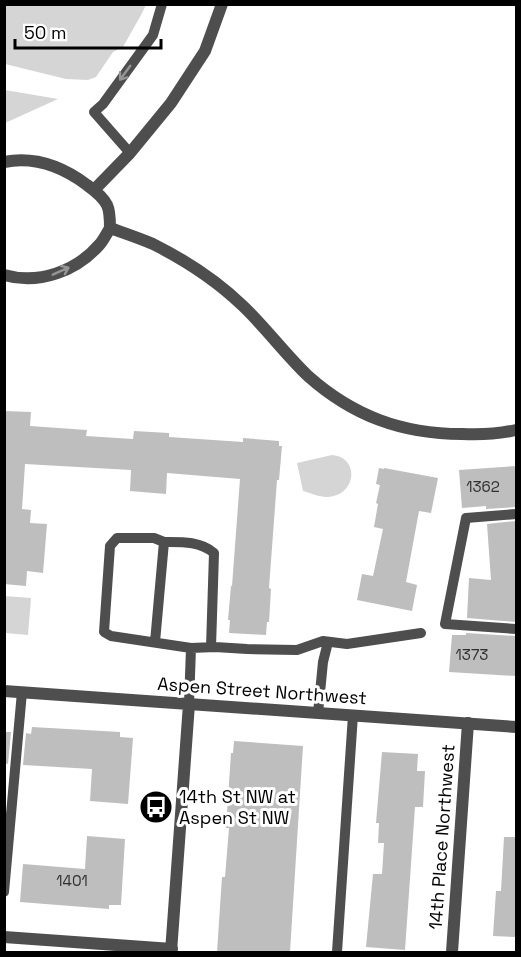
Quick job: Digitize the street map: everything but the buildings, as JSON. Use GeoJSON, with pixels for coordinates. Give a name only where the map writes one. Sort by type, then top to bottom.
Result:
{"type":"FeatureCollection","features":[{"type":"Feature","properties":{"kind":"street"},"geometry":{"type":"LineString","coordinates":[[94,190],[161,117],[205,51],[222,4]]}},
{"type":"Feature","properties":{"kind":"street"},"geometry":{"type":"LineString","coordinates":[[4,162],[26,160],[47,163],[63,169],[94,190],[107,204],[110,228],[99,244],[65,271],[50,276],[24,279],[4,275]]}},
{"type":"Feature","properties":{"kind":"street"},"geometry":{"type":"LineString","coordinates":[[110,228],[152,244],[189,264],[242,305],[318,384],[363,413],[396,427],[440,434],[497,434],[516,430]]}},
{"type":"Feature","properties":{"kind":"street","name":"Aspen Street Northwest"},"geometry":{"type":"LineString","coordinates":[[4,691],[516,727]]}},
{"type":"Feature","properties":{"kind":"street"},"geometry":{"type":"LineString","coordinates":[[4,937],[172,951],[189,704]]}},
{"type":"Feature","properties":{"kind":"street","name":"14th Place Northwest"},"geometry":{"type":"LineString","coordinates":[[452,952],[468,723]]}},
{"type":"Feature","properties":{"kind":"lane"},"geometry":{"type":"LineString","coordinates":[[130,153],[94,112],[103,104],[153,35],[162,4]]}},
{"type":"Feature","properties":{"kind":"lane"},"geometry":{"type":"LineString","coordinates":[[516,513],[466,518],[445,624],[516,629]]}},
{"type":"Feature","properties":{"kind":"lane"},"geometry":{"type":"LineString","coordinates":[[211,647],[214,553],[206,547],[184,542],[164,542],[154,538],[117,538],[110,546],[104,632],[111,636],[191,648],[297,650],[323,642],[347,644],[420,633]]}},
{"type":"Feature","properties":{"kind":"lane"},"geometry":{"type":"LineString","coordinates":[[155,642],[164,542]]}},
{"type":"Feature","properties":{"kind":"lane"},"geometry":{"type":"LineString","coordinates":[[318,713],[323,662],[328,642]]}},
{"type":"Feature","properties":{"kind":"lane"},"geometry":{"type":"LineString","coordinates":[[189,704],[191,648]]}},
{"type":"Feature","properties":{"kind":"lane"},"geometry":{"type":"LineString","coordinates":[[4,892],[8,810],[22,692]]}},
{"type":"Feature","properties":{"kind":"lane"},"geometry":{"type":"LineString","coordinates":[[337,952],[353,715]]}},
{"type":"Feature","properties":{"kind":"shaded area"},"geometry":{"type":"Polygon","coordinates":[[[4,5],[146,5],[123,47],[113,52],[96,77],[88,80],[66,79],[5,64],[4,5]]]}},
{"type":"Feature","properties":{"kind":"shaded area"},"geometry":{"type":"Polygon","coordinates":[[[5,90],[58,99],[5,123],[5,90]]]}},
{"type":"Feature","properties":{"kind":"shaded area"},"geometry":{"type":"Polygon","coordinates":[[[332,455],[341,457],[347,462],[351,469],[349,484],[337,495],[327,497],[303,491],[297,463],[332,455]]]}},
{"type":"Feature","properties":{"kind":"shaded area"},"geometry":{"type":"Polygon","coordinates":[[[4,596],[31,598],[28,635],[5,633],[4,596]]]}},
{"type":"Feature","properties":{"kind":"place","name":"14th St NW at Aspen St NW"},"geometry":{"type":"Point","coordinates":[156,807]}}]}
